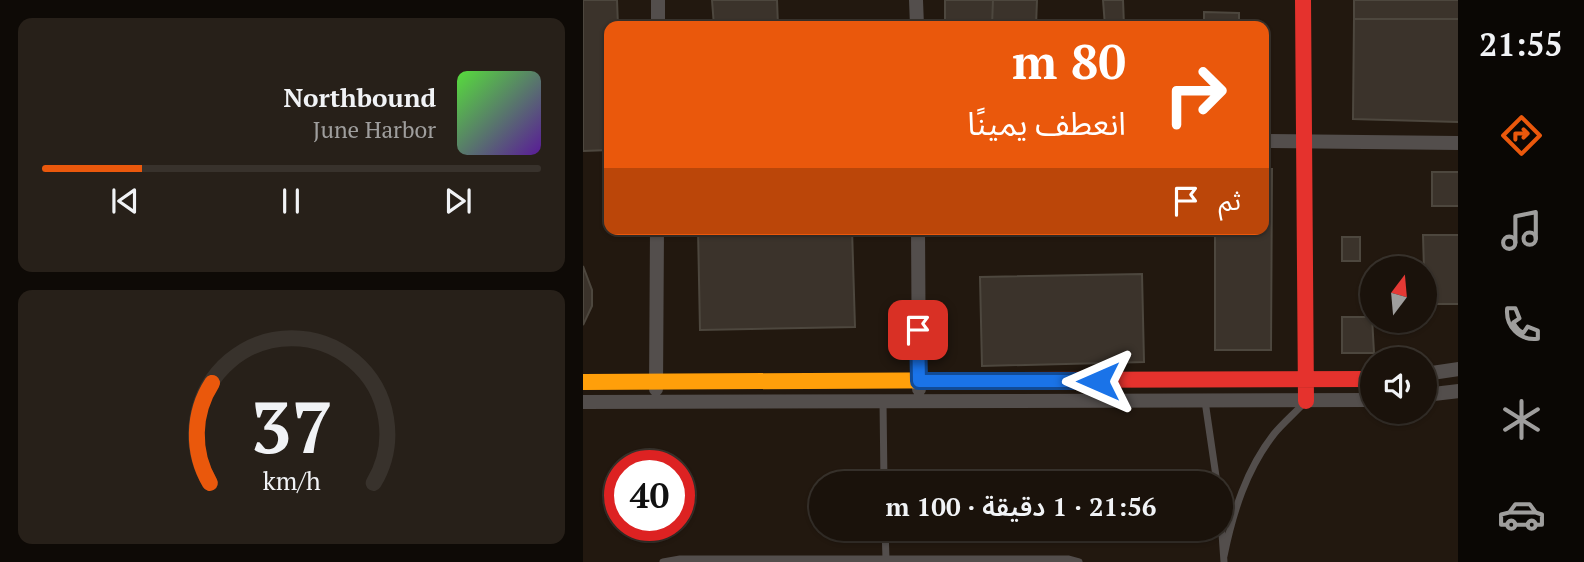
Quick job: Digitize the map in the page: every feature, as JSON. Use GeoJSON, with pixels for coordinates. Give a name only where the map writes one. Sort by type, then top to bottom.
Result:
{"type":"FeatureCollection","features":[{"type":"Feature","properties":{"kind":"street"},"geometry":{"type":"LineString","coordinates":[[658,0],[658,21]]}},
{"type":"Feature","properties":{"kind":"street"},"geometry":{"type":"LineString","coordinates":[[916,0],[917,21]]}},
{"type":"Feature","properties":{"kind":"street"},"geometry":{"type":"LineString","coordinates":[[1303,0],[1306,401]]}},
{"type":"Feature","properties":{"kind":"street"},"geometry":{"type":"LineString","coordinates":[[1269,141],[1458,143]]}},
{"type":"Feature","properties":{"kind":"street"},"geometry":{"type":"LineString","coordinates":[[657,235],[657,401]]}},
{"type":"Feature","properties":{"kind":"street"},"geometry":{"type":"LineString","coordinates":[[918,235],[918,401]]}},
{"type":"Feature","properties":{"kind":"street"},"geometry":{"type":"LineString","coordinates":[[1437,372],[1458,369]]}},
{"type":"Feature","properties":{"kind":"street"},"geometry":{"type":"LineString","coordinates":[[583,382],[1360,379]]}},
{"type":"Feature","properties":{"kind":"street"},"geometry":{"type":"LineString","coordinates":[[1201,381],[1205,401]]}},
{"type":"Feature","properties":{"kind":"street"},"geometry":{"type":"LineString","coordinates":[[1437,394],[1458,391]]}},
{"type":"Feature","properties":{"kind":"street"},"geometry":{"type":"LineString","coordinates":[[583,401],[1360,400]]}},
{"type":"Feature","properties":{"kind":"lane"},"geometry":{"type":"LineString","coordinates":[[883,401],[885,471]]}},
{"type":"Feature","properties":{"kind":"lane"},"geometry":{"type":"LineString","coordinates":[[1205,401],[1215,471]]}},
{"type":"Feature","properties":{"kind":"lane"},"geometry":{"type":"LineString","coordinates":[[1224,559],[1233,513],[1250,472],[1274,434],[1306,401]]}},
{"type":"Feature","properties":{"kind":"lane"},"geometry":{"type":"LineString","coordinates":[[885,541],[886,559]]}},
{"type":"Feature","properties":{"kind":"lane"},"geometry":{"type":"LineString","coordinates":[[1223,541],[1224,559]]}},
{"type":"Feature","properties":{"kind":"lane"},"geometry":{"type":"LineString","coordinates":[[663,562],[680,559],[1068,559],[1079,562]]}},
{"type":"Feature","properties":{"kind":"building"},"geometry":{"type":"Polygon","coordinates":[[[583,0],[617,0],[618,21],[604,21],[604,150],[583,151],[583,0]]]}},
{"type":"Feature","properties":{"kind":"building"},"geometry":{"type":"Polygon","coordinates":[[[712,0],[777,0],[778,21],[714,21],[712,0]]]}},
{"type":"Feature","properties":{"kind":"building"},"geometry":{"type":"Polygon","coordinates":[[[945,0],[993,0],[992,21],[945,21],[945,0]]]}},
{"type":"Feature","properties":{"kind":"building"},"geometry":{"type":"Polygon","coordinates":[[[993,0],[1037,0],[1036,21],[992,21],[993,0]]]}},
{"type":"Feature","properties":{"kind":"building"},"geometry":{"type":"Polygon","coordinates":[[[1103,0],[1123,0],[1124,21],[1105,21],[1103,0]]]}},
{"type":"Feature","properties":{"kind":"building"},"geometry":{"type":"Polygon","coordinates":[[[1354,0],[1459,0],[1459,19],[1354,19],[1354,0]]]}},
{"type":"Feature","properties":{"kind":"building"},"geometry":{"type":"Polygon","coordinates":[[[1204,12],[1239,13],[1239,21],[1195,21],[1204,20],[1204,12]]]}},
{"type":"Feature","properties":{"kind":"building"},"geometry":{"type":"Polygon","coordinates":[[[1354,19],[1459,19],[1459,122],[1353,119],[1354,19]]]}},
{"type":"Feature","properties":{"kind":"building"},"geometry":{"type":"Polygon","coordinates":[[[1269,169],[1272,169],[1271,350],[1215,350],[1215,235],[1269,235],[1269,169]]]}},
{"type":"Feature","properties":{"kind":"building"},"geometry":{"type":"Polygon","coordinates":[[[1432,172],[1459,172],[1459,206],[1432,206],[1432,172]]]}},
{"type":"Feature","properties":{"kind":"building"},"geometry":{"type":"Polygon","coordinates":[[[698,235],[852,235],[855,327],[700,330],[698,235]]]}},
{"type":"Feature","properties":{"kind":"building"},"geometry":{"type":"Polygon","coordinates":[[[1423,235],[1459,235],[1459,304],[1437,304],[1437,256],[1424,256],[1423,235]]]}},
{"type":"Feature","properties":{"kind":"building"},"geometry":{"type":"Polygon","coordinates":[[[1342,237],[1360,237],[1360,261],[1342,261],[1342,237]]]}},
{"type":"Feature","properties":{"kind":"building"},"geometry":{"type":"Polygon","coordinates":[[[583,266],[592,290],[592,306],[583,325],[583,266]]]}},
{"type":"Feature","properties":{"kind":"building"},"geometry":{"type":"Polygon","coordinates":[[[1142,274],[1144,362],[982,366],[980,277],[1142,274]]]}},
{"type":"Feature","properties":{"kind":"building"},"geometry":{"type":"Polygon","coordinates":[[[1342,317],[1360,317],[1360,333],[1373,333],[1374,347],[1360,347],[1360,353],[1342,353],[1342,317]]]}},
{"type":"Feature","properties":{"kind":"traffic: slow"},"geometry":{"type":"LineString","coordinates":[[583,382],[994,380]]}},
{"type":"Feature","properties":{"kind":"traffic: jam"},"geometry":{"type":"LineString","coordinates":[[1303,0],[1306,401]]}},
{"type":"Feature","properties":{"kind":"traffic: jam"},"geometry":{"type":"LineString","coordinates":[[994,380],[1360,379]]}},
{"type":"Feature","properties":{"kind":"route"},"geometry":{"type":"LineString","coordinates":[[918,330],[919,381],[1098,381]]}}]}
